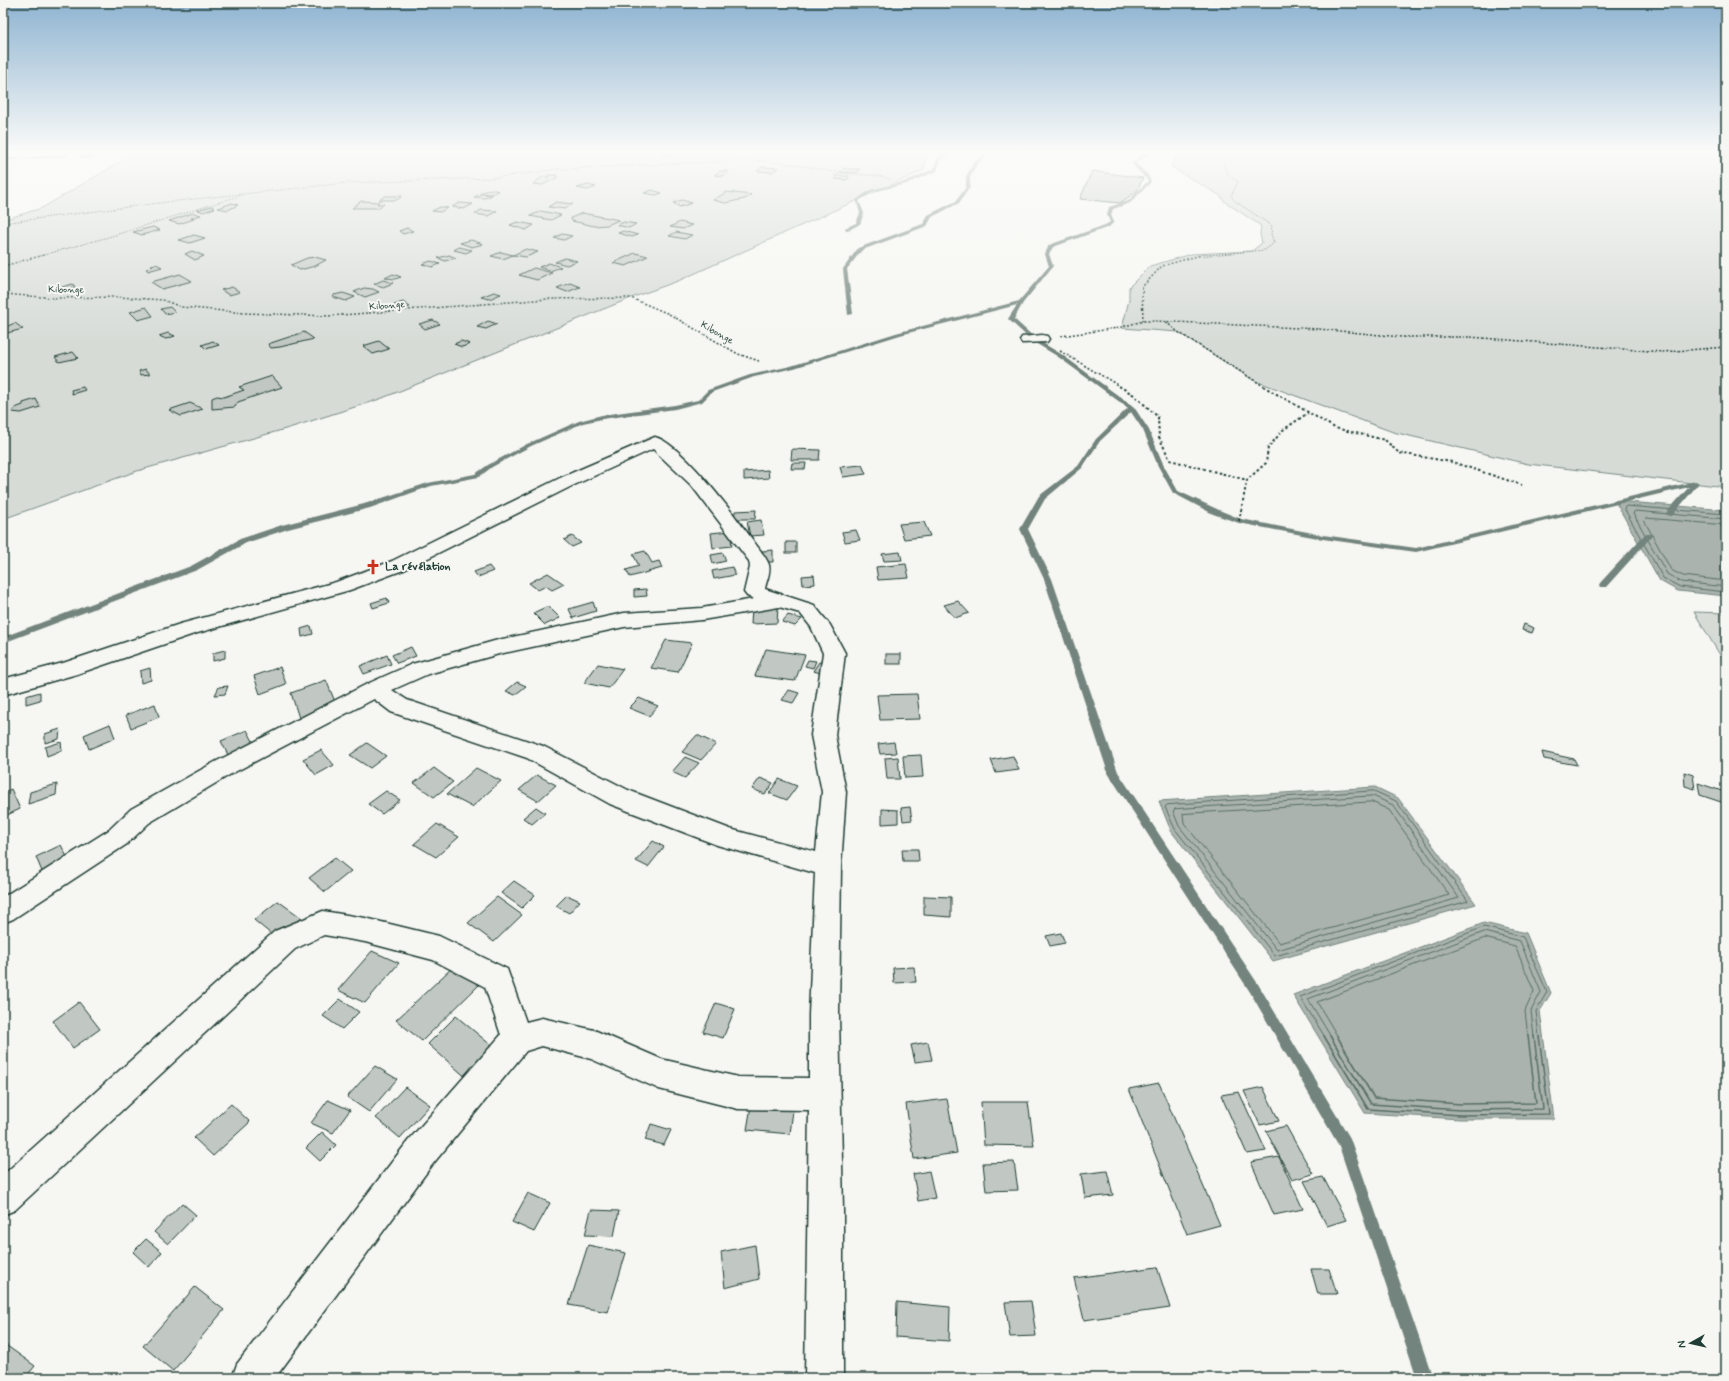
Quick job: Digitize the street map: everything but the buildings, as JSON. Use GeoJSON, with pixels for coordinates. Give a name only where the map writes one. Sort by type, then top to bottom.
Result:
{"type":"FeatureCollection","features":[{"type":"Feature","properties":{"kind":"street"},"geometry":{"type":"LineString","coordinates":[[1027,340],[1042,339]]}},
{"type":"Feature","properties":{"kind":"street"},"geometry":{"type":"LineString","coordinates":[[3,686],[69,669],[187,629],[343,586],[400,565],[566,482],[655,442],[672,454],[700,485],[758,561],[760,567],[754,592],[807,609],[820,625],[834,653],[823,735],[834,792],[828,866],[824,1015],[826,1210],[824,1378]]}},
{"type":"Feature","properties":{"kind":"street"},"geometry":{"type":"LineString","coordinates":[[3,911],[118,837],[147,812],[223,768],[375,689],[420,669],[498,647],[624,620],[702,614],[777,600]]}},
{"type":"Feature","properties":{"kind":"street"},"geometry":{"type":"LineString","coordinates":[[375,689],[399,706],[534,752],[619,797],[726,838],[828,866]]}},
{"type":"Feature","properties":{"kind":"street"},"geometry":{"type":"LineString","coordinates":[[3,1198],[285,940],[323,923],[365,930],[439,949],[497,978],[517,1039]]}},
{"type":"Feature","properties":{"kind":"street"},"geometry":{"type":"LineString","coordinates":[[251,1378],[420,1154],[517,1039],[542,1032],[594,1045],[658,1074],[738,1093],[825,1094]]}},
{"type":"Feature","properties":{"kind":"path"},"geometry":{"type":"LineString","coordinates":[[3,223],[54,216]]}},
{"type":"Feature","properties":{"kind":"path"},"geometry":{"type":"LineString","coordinates":[[3,266],[112,236],[174,216]]}},
{"type":"Feature","properties":{"kind":"path"},"geometry":{"type":"LineString","coordinates":[[1143,321],[1142,287],[1162,266],[1204,254],[1265,250],[1274,243],[1272,226],[1258,216]]}},
{"type":"Feature","properties":{"kind":"path","name":"Kibonge"},"geometry":{"type":"LineString","coordinates":[[3,294],[55,298],[118,297],[163,300],[181,307],[245,313],[329,316],[548,299],[631,298],[669,314],[738,354],[758,361]]}},
{"type":"Feature","properties":{"kind":"path"},"geometry":{"type":"LineString","coordinates":[[1042,339],[1118,328],[1143,321],[1312,329],[1401,337],[1470,337],[1662,352],[1726,347]]}},
{"type":"Feature","properties":{"kind":"path"},"geometry":{"type":"LineString","coordinates":[[1165,322],[1178,332],[1247,376],[1335,428],[1385,440],[1399,453],[1452,462],[1522,485]]}},
{"type":"Feature","properties":{"kind":"path"},"geometry":{"type":"LineString","coordinates":[[1042,339],[1055,345],[1062,353],[1134,395],[1158,417],[1159,437],[1170,460],[1247,480]]}},
{"type":"Feature","properties":{"kind":"path"},"geometry":{"type":"LineString","coordinates":[[1239,521],[1247,480],[1266,463],[1268,448],[1283,430],[1308,413]]}},
{"type":"Feature","properties":{"kind":"shaded area"},"geometry":{"type":"Polygon","coordinates":[[[15,216],[821,216],[678,281],[631,298],[380,399],[289,428],[137,471],[3,519],[3,220],[15,216]]]}},
{"type":"Feature","properties":{"kind":"shaded area"},"geometry":{"type":"Polygon","coordinates":[[[1247,216],[1726,216],[1726,487],[1528,464],[1393,432],[1253,380],[1178,332],[1122,328],[1129,300],[1129,287],[1150,266],[1192,254],[1252,251],[1262,243],[1260,234],[1261,226],[1247,216]]]}},
{"type":"Feature","properties":{"kind":"shaded area"},"geometry":{"type":"Polygon","coordinates":[[[1694,612],[1726,613],[1726,665],[1694,612]]]}},
{"type":"Feature","properties":{"kind":"water"},"geometry":{"type":"Polygon","coordinates":[[[1615,501],[1726,510],[1726,596],[1678,591],[1660,581],[1615,501]]]}},
{"type":"Feature","properties":{"kind":"water"},"geometry":{"type":"Polygon","coordinates":[[[1375,787],[1398,798],[1476,904],[1273,961],[1171,831],[1159,801],[1375,787]]]}},
{"type":"Feature","properties":{"kind":"water"},"geometry":{"type":"Polygon","coordinates":[[[1484,923],[1526,933],[1551,993],[1540,1011],[1554,1119],[1460,1119],[1365,1113],[1293,995],[1484,923]]]}},
{"type":"Feature","properties":{"kind":"waterway"},"geometry":{"type":"LineString","coordinates":[[847,229],[858,224],[861,216]]}},
{"type":"Feature","properties":{"kind":"waterway"},"geometry":{"type":"LineString","coordinates":[[850,314],[845,269],[860,249],[925,225],[930,216]]}},
{"type":"Feature","properties":{"kind":"waterway"},"geometry":{"type":"LineString","coordinates":[[1021,302],[1051,266],[1047,254],[1051,246],[1107,226],[1112,222],[1110,216]]}},
{"type":"Feature","properties":{"kind":"waterway"},"geometry":{"type":"LineString","coordinates":[[3,640],[194,568],[243,541],[285,527],[367,506],[430,484],[477,476],[490,466],[529,445],[581,422],[602,417],[675,407],[700,401],[710,391],[752,376],[792,367],[898,334],[1021,302]]}},
{"type":"Feature","properties":{"kind":"waterway"},"geometry":{"type":"LineString","coordinates":[[1021,302],[1011,319],[1034,340],[1059,355],[1132,408]]}},
{"type":"Feature","properties":{"kind":"waterway"},"geometry":{"type":"LineString","coordinates":[[1132,408],[1146,430],[1161,466],[1175,492],[1216,512],[1239,521],[1323,537],[1416,550],[1696,483],[1669,514]]}},
{"type":"Feature","properties":{"kind":"waterway"},"geometry":{"type":"LineString","coordinates":[[1132,408],[1098,440],[1080,467],[1042,498],[1024,529],[1048,579],[1113,773],[1254,988],[1345,1143],[1425,1378]]}},
{"type":"Feature","properties":{"kind":"waterway"},"geometry":{"type":"LineString","coordinates":[[1603,585],[1648,536]]}},
{"type":"Feature","properties":{"kind":"place","name":"La révélation"},"geometry":{"type":"Point","coordinates":[373,567]}}]}
